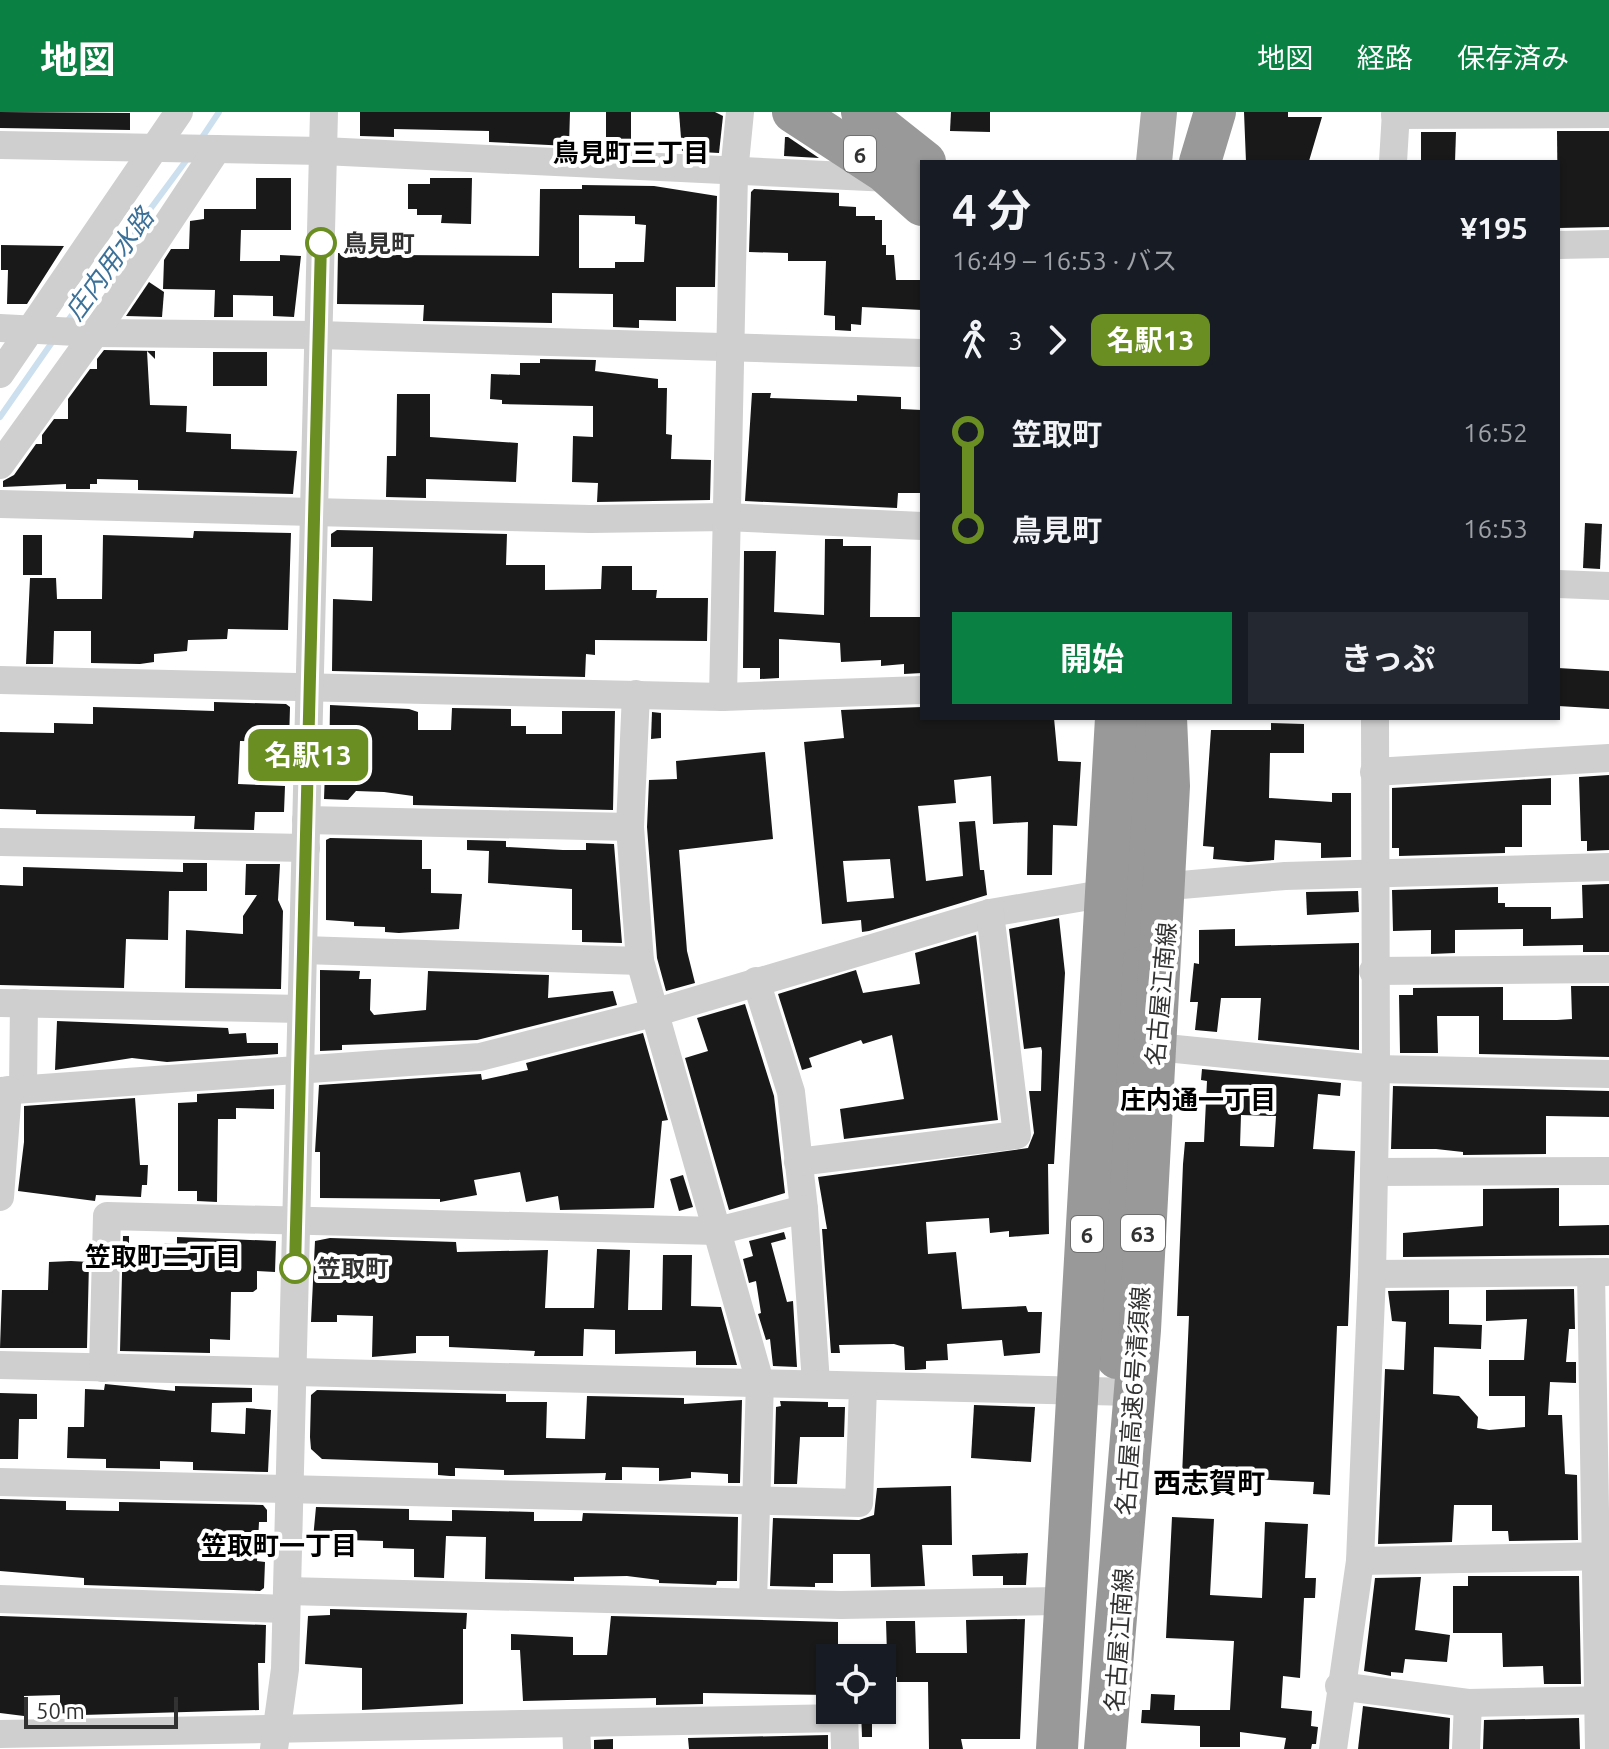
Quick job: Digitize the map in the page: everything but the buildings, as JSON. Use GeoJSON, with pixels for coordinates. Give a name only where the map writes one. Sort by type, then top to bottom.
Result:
{"type":"FeatureCollection","features":[{"type":"Feature","properties":{"kind":"highway","name":"6"},"geometry":{"type":"LineString","coordinates":[[793,112],[885,172],[920,203]]}},
{"type":"Feature","properties":{"kind":"highway","name":"6"},"geometry":{"type":"LineString","coordinates":[[862,112],[922,160]]}},
{"type":"Feature","properties":{"kind":"highway"},"geometry":{"type":"LineString","coordinates":[[1201,160],[1216,112]]}},
{"type":"Feature","properties":{"kind":"highway","name":"6"},"geometry":{"type":"LineString","coordinates":[[1057,1749],[1151,725]]}},
{"type":"Feature","properties":{"kind":"highway"},"geometry":{"type":"LineString","coordinates":[[1071,1749],[1102,1357],[1115,1071],[1151,725]]}},
{"type":"Feature","properties":{"kind":"highway"},"geometry":{"type":"LineString","coordinates":[[1089,1749],[1109,1520],[1151,725]]}},
{"type":"Feature","properties":{"kind":"highway","name":"名古屋高速6号清須線"},"geometry":{"type":"LineString","coordinates":[[1108,1749],[1140,1330],[1169,786],[1151,725]]}},
{"type":"Feature","properties":{"kind":"main road"},"geometry":{"type":"LineString","coordinates":[[1212,160],[1216,112]]}},
{"type":"Feature","properties":{"kind":"main road"},"geometry":{"type":"LineString","coordinates":[[1154,160],[1157,116]]}},
{"type":"Feature","properties":{"kind":"main road"},"geometry":{"type":"LineString","coordinates":[[1050,1749],[1107,720]]}},
{"type":"Feature","properties":{"kind":"main road","name":"名古屋江南線"},"geometry":{"type":"LineString","coordinates":[[1108,1749],[1121,1623],[1132,1392],[1170,886],[1151,725]]}},
{"type":"Feature","properties":{"kind":"street"},"geometry":{"type":"LineString","coordinates":[[0,374],[29,328],[156,150],[179,112]]}},
{"type":"Feature","properties":{"kind":"street"},"geometry":{"type":"LineString","coordinates":[[276,1738],[285,1669],[324,112]]}},
{"type":"Feature","properties":{"kind":"street"},"geometry":{"type":"LineString","coordinates":[[723,697],[734,173],[740,112]]}},
{"type":"Feature","properties":{"kind":"street"},"geometry":{"type":"LineString","coordinates":[[1393,160],[1396,114],[1609,114]]}},
{"type":"Feature","properties":{"kind":"street"},"geometry":{"type":"LineString","coordinates":[[0,145],[323,151],[734,173],[920,179]]}},
{"type":"Feature","properties":{"kind":"street"},"geometry":{"type":"LineString","coordinates":[[0,465],[95,333],[217,149]]}},
{"type":"Feature","properties":{"kind":"street"},"geometry":{"type":"LineString","coordinates":[[1560,245],[1609,244]]}},
{"type":"Feature","properties":{"kind":"street"},"geometry":{"type":"LineString","coordinates":[[0,328],[95,333],[318,335],[920,353]]}},
{"type":"Feature","properties":{"kind":"street"},"geometry":{"type":"LineString","coordinates":[[0,504],[590,519],[726,517],[920,526]]}},
{"type":"Feature","properties":{"kind":"street"},"geometry":{"type":"LineString","coordinates":[[1560,584],[1609,586]]}},
{"type":"Feature","properties":{"kind":"street"},"geometry":{"type":"LineString","coordinates":[[0,680],[723,697],[920,690]]}},
{"type":"Feature","properties":{"kind":"street"},"geometry":{"type":"LineString","coordinates":[[636,694],[630,827],[640,961],[760,1382],[753,1601]]}},
{"type":"Feature","properties":{"kind":"street"},"geometry":{"type":"LineString","coordinates":[[1333,1749],[1339,1686],[1360,1561],[1372,1274],[1376,1069],[1373,971],[1375,720]]}},
{"type":"Feature","properties":{"kind":"street"},"geometry":{"type":"LineString","coordinates":[[1374,772],[1609,758]]}},
{"type":"Feature","properties":{"kind":"street"},"geometry":{"type":"LineString","coordinates":[[306,820],[630,827]]}},
{"type":"Feature","properties":{"kind":"street"},"geometry":{"type":"LineString","coordinates":[[0,842],[306,848]]}},
{"type":"Feature","properties":{"kind":"street"},"geometry":{"type":"LineString","coordinates":[[1170,886],[1285,876],[1609,867]]}},
{"type":"Feature","properties":{"kind":"street"},"geometry":{"type":"LineString","coordinates":[[11,1090],[480,1057],[657,1012],[990,913],[1096,895]]}},
{"type":"Feature","properties":{"kind":"street"},"geometry":{"type":"LineString","coordinates":[[798,1162],[1017,1135],[990,913]]}},
{"type":"Feature","properties":{"kind":"street"},"geometry":{"type":"LineString","coordinates":[[303,950],[640,961]]}},
{"type":"Feature","properties":{"kind":"street"},"geometry":{"type":"LineString","coordinates":[[1373,971],[1609,969]]}},
{"type":"Feature","properties":{"kind":"street"},"geometry":{"type":"LineString","coordinates":[[756,981],[791,1092],[804,1209],[816,1383]]}},
{"type":"Feature","properties":{"kind":"street"},"geometry":{"type":"LineString","coordinates":[[0,1197],[11,1090],[12,1003],[301,1009]]}},
{"type":"Feature","properties":{"kind":"street"},"geometry":{"type":"LineString","coordinates":[[1156,1047],[1376,1069],[1609,1074]]}},
{"type":"Feature","properties":{"kind":"street"},"geometry":{"type":"LineString","coordinates":[[1374,1172],[1609,1171]]}},
{"type":"Feature","properties":{"kind":"street"},"geometry":{"type":"LineString","coordinates":[[103,1368],[107,1216],[717,1231],[804,1209]]}},
{"type":"Feature","properties":{"kind":"street"},"geometry":{"type":"LineString","coordinates":[[1372,1274],[1600,1272],[1604,1700],[1599,1749]]}},
{"type":"Feature","properties":{"kind":"street"},"geometry":{"type":"LineString","coordinates":[[0,1365],[816,1383],[1068,1393],[1132,1392]]}},
{"type":"Feature","properties":{"kind":"street"},"geometry":{"type":"LineString","coordinates":[[0,1482],[859,1503],[863,1387]]}},
{"type":"Feature","properties":{"kind":"street"},"geometry":{"type":"LineString","coordinates":[[1360,1561],[1602,1556]]}},
{"type":"Feature","properties":{"kind":"street"},"geometry":{"type":"LineString","coordinates":[[0,1599],[753,1601],[841,1605],[1057,1601]]}},
{"type":"Feature","properties":{"kind":"street"},"geometry":{"type":"LineString","coordinates":[[1339,1686],[1468,1703],[1604,1700]]}},
{"type":"Feature","properties":{"kind":"street"},"geometry":{"type":"LineString","coordinates":[[1466,1749],[1468,1703]]}},
{"type":"Feature","properties":{"kind":"street"},"geometry":{"type":"LineString","coordinates":[[0,1734],[276,1738],[577,1736],[816,1716]]}},
{"type":"Feature","properties":{"kind":"street"},"geometry":{"type":"LineString","coordinates":[[844,1724],[845,1749]]}},
{"type":"Feature","properties":{"kind":"waterway","name":"庄内用水路"},"geometry":{"type":"LineString","coordinates":[[201,139],[219,112]]}},
{"type":"Feature","properties":{"kind":"waterway","name":"庄内用水路"},"geometry":{"type":"LineString","coordinates":[[66,323],[188,158]]}},
{"type":"Feature","properties":{"kind":"waterway","name":"庄内用水路"},"geometry":{"type":"LineString","coordinates":[[0,417],[55,338]]}},
{"type":"Feature","properties":{"kind":"bus line","name":"名駅13"},"geometry":{"type":"LineString","coordinates":[[295,1268],[321,243]]}},
{"type":"Feature","properties":{"kind":"place","name":"鳥見町"},"geometry":{"type":"Point","coordinates":[321,243]}},
{"type":"Feature","properties":{"kind":"place","name":"笠取町"},"geometry":{"type":"Point","coordinates":[295,1268]}},
{"type":"Feature","properties":{"kind":"district","name":"鳥見町三丁目"},"geometry":{"type":"Point","coordinates":[631,152]}},
{"type":"Feature","properties":{"kind":"district","name":"庄内通一丁目"},"geometry":{"type":"Point","coordinates":[1198,1099]}},
{"type":"Feature","properties":{"kind":"district","name":"笠取町二丁目"},"geometry":{"type":"Point","coordinates":[163,1256]}},
{"type":"Feature","properties":{"kind":"district","name":"西志賀町"},"geometry":{"type":"Point","coordinates":[1209,1482]}},
{"type":"Feature","properties":{"kind":"district","name":"笠取町一丁目"},"geometry":{"type":"Point","coordinates":[279,1545]}}]}
